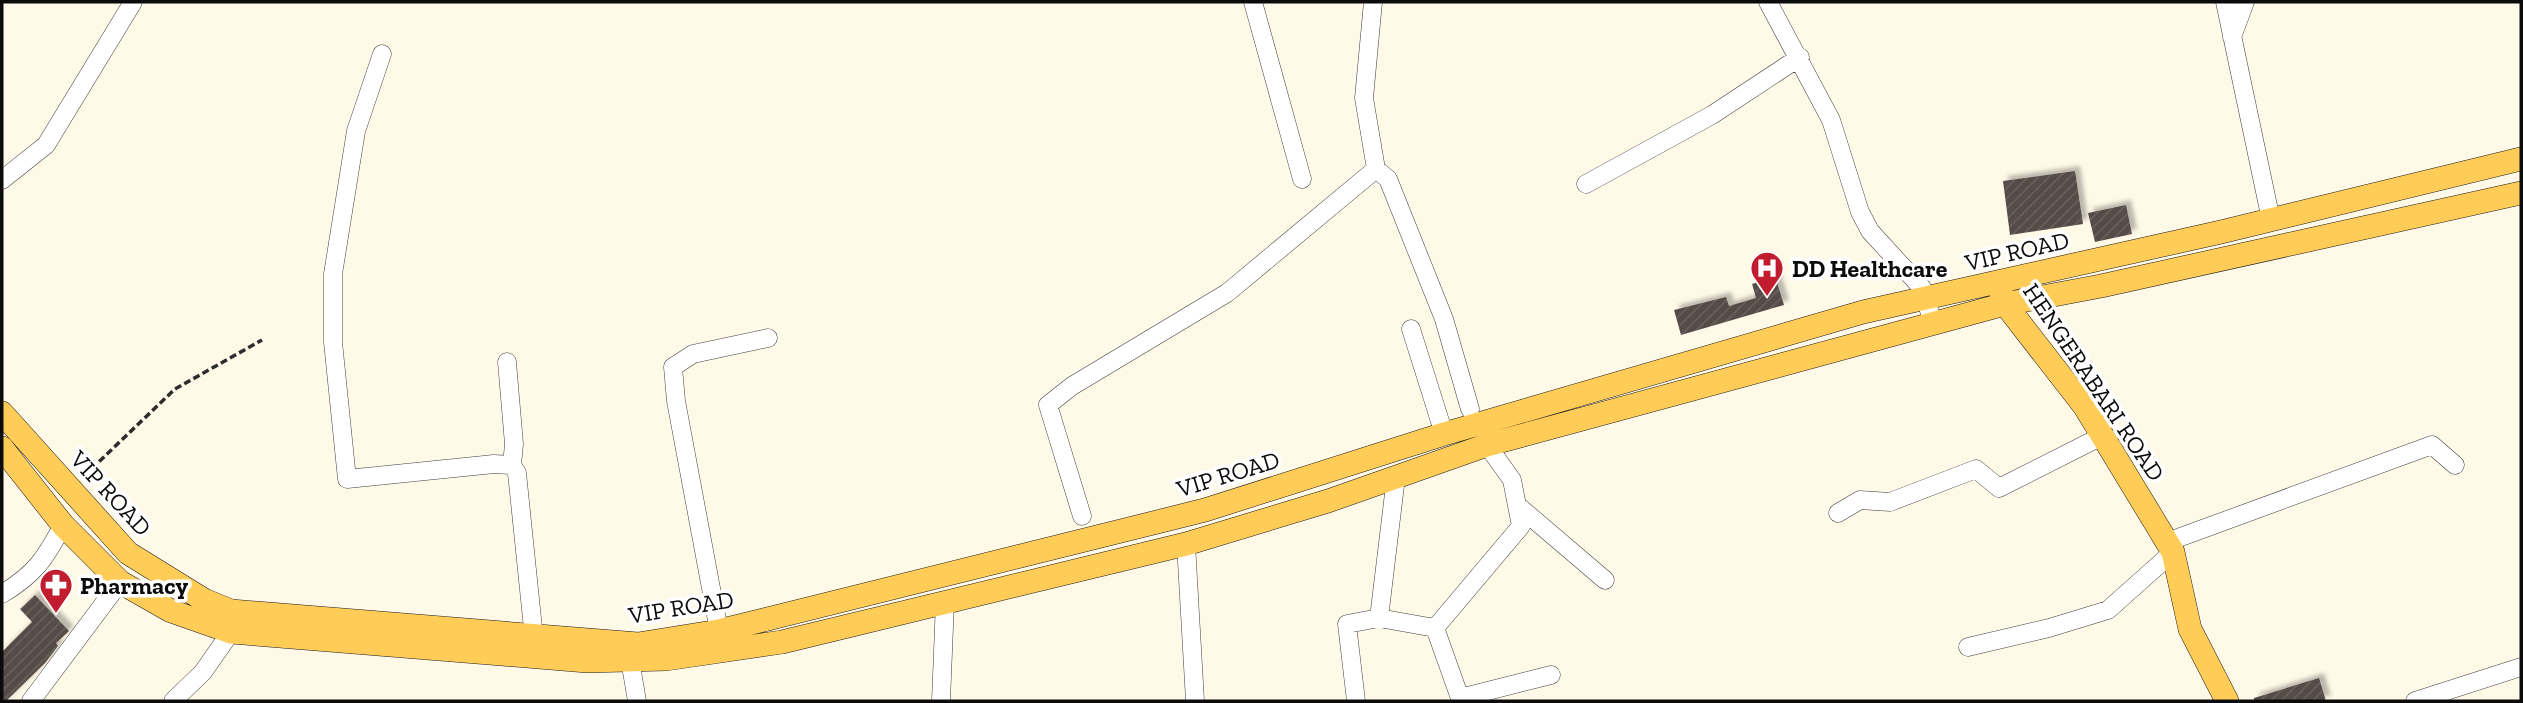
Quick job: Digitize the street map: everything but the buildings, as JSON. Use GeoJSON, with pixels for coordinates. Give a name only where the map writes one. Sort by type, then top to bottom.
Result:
{"type":"FeatureCollection","features":[{"type":"Feature","properties":{"kind":"main road","name":"VIP ROAD"},"geometry":{"type":"LineString","coordinates":[[2,413],[128,553],[204,600],[231,611],[492,643],[587,661],[666,659],[782,642],[1186,544],[1487,445],[1933,323],[2002,293],[2271,220],[2521,159]]}},
{"type":"Feature","properties":{"kind":"main road","name":"VIP ROAD"},"geometry":{"type":"LineString","coordinates":[[2,447],[63,525],[120,582],[170,611],[231,632],[492,643],[534,638],[638,644],[719,631],[1205,510],[1444,434],[1863,312],[1926,299],[2101,286],[2521,193]]}},
{"type":"Feature","properties":{"kind":"main road","name":"HENGERABARI ROAD"},"geometry":{"type":"LineString","coordinates":[[2002,293],[2085,407],[2170,547],[2190,629],[2227,701]]}},
{"type":"Feature","properties":{"kind":"street"},"geometry":{"type":"LineString","coordinates":[[2,180],[46,145],[133,2]]}},
{"type":"Feature","properties":{"kind":"street"},"geometry":{"type":"LineString","coordinates":[[1253,2],[1302,179]]}},
{"type":"Feature","properties":{"kind":"street"},"geometry":{"type":"LineString","coordinates":[[1373,2],[1363,98],[1376,169],[1388,179],[1444,318],[1471,409]]}},
{"type":"Feature","properties":{"kind":"street"},"geometry":{"type":"LineString","coordinates":[[1768,2],[1800,57],[1831,120],[1860,212],[1870,231],[1922,288],[1933,323]]}},
{"type":"Feature","properties":{"kind":"street"},"geometry":{"type":"LineString","coordinates":[[2225,2],[2271,220]]}},
{"type":"Feature","properties":{"kind":"street"},"geometry":{"type":"LineString","coordinates":[[2232,37],[2245,2]]}},
{"type":"Feature","properties":{"kind":"street"},"geometry":{"type":"LineString","coordinates":[[382,54],[356,131],[333,274],[333,342],[347,479],[494,464],[512,465]]}},
{"type":"Feature","properties":{"kind":"street"},"geometry":{"type":"LineString","coordinates":[[1587,184],[1712,115],[1800,57]]}},
{"type":"Feature","properties":{"kind":"street"},"geometry":{"type":"LineString","coordinates":[[1082,516],[1048,405],[1072,386],[1227,293],[1376,169]]}},
{"type":"Feature","properties":{"kind":"street"},"geometry":{"type":"LineString","coordinates":[[1411,329],[1444,434]]}},
{"type":"Feature","properties":{"kind":"street"},"geometry":{"type":"LineString","coordinates":[[719,631],[676,401],[673,367],[693,354],[768,338]]}},
{"type":"Feature","properties":{"kind":"street"},"geometry":{"type":"LineString","coordinates":[[507,362],[514,444],[512,465],[517,474],[534,638]]}},
{"type":"Feature","properties":{"kind":"street"},"geometry":{"type":"LineString","coordinates":[[1838,513],[1860,500],[1889,502],[1976,469],[1999,488],[2102,436]]}},
{"type":"Feature","properties":{"kind":"street"},"geometry":{"type":"LineString","coordinates":[[1968,647],[2049,628],[2108,610],[2170,547],[2432,444],[2455,465]]}},
{"type":"Feature","properties":{"kind":"street"},"geometry":{"type":"LineString","coordinates":[[1435,628],[1521,526],[1513,480],[1487,445]]}},
{"type":"Feature","properties":{"kind":"street"},"geometry":{"type":"LineString","coordinates":[[1379,618],[1396,477]]}},
{"type":"Feature","properties":{"kind":"street"},"geometry":{"type":"LineString","coordinates":[[1517,505],[1605,580]]}},
{"type":"Feature","properties":{"kind":"street"},"geometry":{"type":"LineString","coordinates":[[2,594],[27,579],[45,559],[63,525]]}},
{"type":"Feature","properties":{"kind":"street"},"geometry":{"type":"LineString","coordinates":[[1186,544],[1195,701]]}},
{"type":"Feature","properties":{"kind":"street"},"geometry":{"type":"LineString","coordinates":[[31,701],[120,582]]}},
{"type":"Feature","properties":{"kind":"street"},"geometry":{"type":"LineString","coordinates":[[941,701],[945,602]]}},
{"type":"Feature","properties":{"kind":"street"},"geometry":{"type":"LineString","coordinates":[[1356,701],[1347,624],[1379,618],[1435,628]]}},
{"type":"Feature","properties":{"kind":"street"},"geometry":{"type":"LineString","coordinates":[[1435,628],[1460,700],[1551,675]]}},
{"type":"Feature","properties":{"kind":"street"},"geometry":{"type":"LineString","coordinates":[[173,701],[203,672],[231,632]]}},
{"type":"Feature","properties":{"kind":"street"},"geometry":{"type":"LineString","coordinates":[[630,660],[636,701]]}},
{"type":"Feature","properties":{"kind":"street"},"geometry":{"type":"LineString","coordinates":[[2415,701],[2469,693],[2521,667]]}},
{"type":"Feature","properties":{"kind":"path"},"geometry":{"type":"LineString","coordinates":[[83,477],[174,389],[262,340]]}},
{"type":"Feature","properties":{"kind":"place","name":"DD Healthcare"},"geometry":{"type":"Point","coordinates":[1767,298]}},
{"type":"Feature","properties":{"kind":"place","name":"Pharmacy"},"geometry":{"type":"Point","coordinates":[56,615]}}]}
